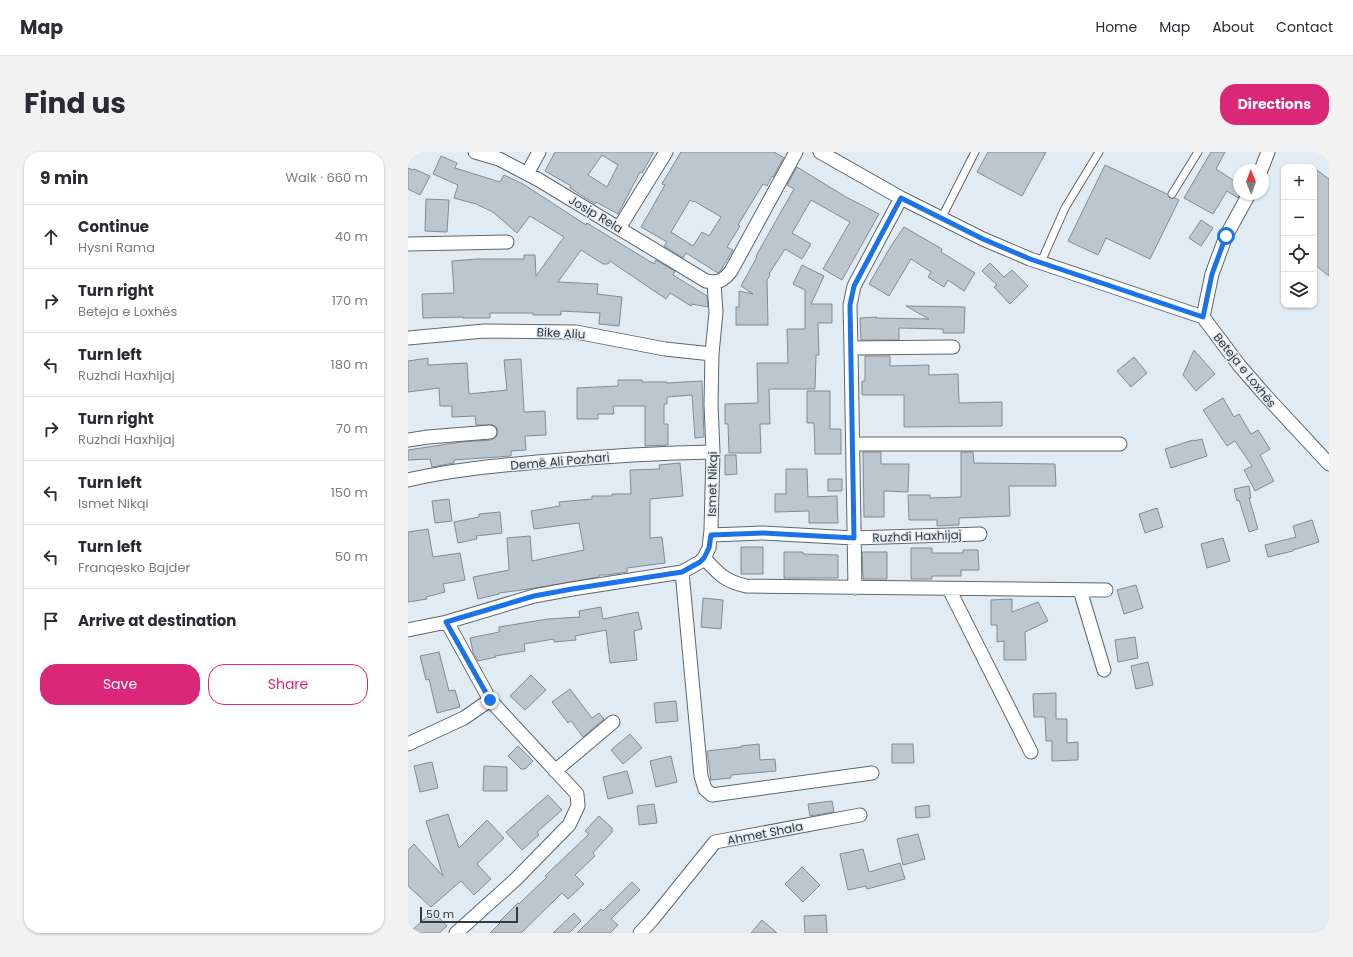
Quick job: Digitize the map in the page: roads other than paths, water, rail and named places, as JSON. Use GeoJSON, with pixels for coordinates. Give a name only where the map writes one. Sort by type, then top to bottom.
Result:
{"type":"FeatureCollection","features":[{"type":"Feature","properties":{"kind":"street","name":"Josip Rela"},"geometry":{"type":"LineString","coordinates":[[475,152],[499,159],[527,174],[706,281],[714,282]]}},
{"type":"Feature","properties":{"kind":"street"},"geometry":{"type":"LineString","coordinates":[[527,174],[539,152]]}},
{"type":"Feature","properties":{"kind":"street"},"geometry":{"type":"LineString","coordinates":[[619,228],[666,152]]}},
{"type":"Feature","properties":{"kind":"street"},"geometry":{"type":"LineString","coordinates":[[714,282],[724,280],[731,271],[796,152]]}},
{"type":"Feature","properties":{"kind":"street"},"geometry":{"type":"LineString","coordinates":[[820,152],[901,198],[983,239],[1030,259],[1203,317],[1212,274],[1226,236],[1246,200]]}},
{"type":"Feature","properties":{"kind":"street"},"geometry":{"type":"LineString","coordinates":[[1263,164],[1268,152]]}},
{"type":"Feature","properties":{"kind":"street","name":"Ruzhdi Haxhijaj"},"geometry":{"type":"LineString","coordinates":[[854,538],[850,305],[854,286],[901,198]]}},
{"type":"Feature","properties":{"kind":"street"},"geometry":{"type":"LineString","coordinates":[[408,244],[507,242]]}},
{"type":"Feature","properties":{"kind":"street","name":"Ismet Nikqi"},"geometry":{"type":"LineString","coordinates":[[704,558],[709,548],[711,535],[713,452],[711,404],[712,354],[716,312],[714,282]]}},
{"type":"Feature","properties":{"kind":"street","name":"Beteja e Loxhës"},"geometry":{"type":"LineString","coordinates":[[1203,317],[1239,365],[1329,464]]}},
{"type":"Feature","properties":{"kind":"street","name":"Bike Aliu"},"geometry":{"type":"LineString","coordinates":[[408,338],[484,331],[576,332],[665,349],[712,354]]}},
{"type":"Feature","properties":{"kind":"street"},"geometry":{"type":"LineString","coordinates":[[850,348],[953,346]]}},
{"type":"Feature","properties":{"kind":"street"},"geometry":{"type":"LineString","coordinates":[[408,440],[490,432]]}},
{"type":"Feature","properties":{"kind":"street"},"geometry":{"type":"LineString","coordinates":[[852,444],[1120,444]]}},
{"type":"Feature","properties":{"kind":"street","name":"Demë Ali Pozhari"},"geometry":{"type":"LineString","coordinates":[[408,480],[470,469],[543,462],[602,457],[713,452]]}},
{"type":"Feature","properties":{"kind":"street","name":"Ruzhdi Haxhijaj"},"geometry":{"type":"LineString","coordinates":[[711,535],[763,533],[854,538],[980,534]]}},
{"type":"Feature","properties":{"kind":"street"},"geometry":{"type":"LineString","coordinates":[[854,538],[855,588]]}},
{"type":"Feature","properties":{"kind":"street"},"geometry":{"type":"LineString","coordinates":[[408,630],[446,622],[534,596],[682,572],[700,562],[704,558],[722,577],[732,583],[746,586],[1106,590]]}},
{"type":"Feature","properties":{"kind":"street"},"geometry":{"type":"LineString","coordinates":[[682,572],[701,776],[705,789],[712,795],[872,773]]}},
{"type":"Feature","properties":{"kind":"street"},"geometry":{"type":"LineString","coordinates":[[949,588],[1031,752]]}},
{"type":"Feature","properties":{"kind":"street"},"geometry":{"type":"LineString","coordinates":[[1080,590],[1104,670]]}},
{"type":"Feature","properties":{"kind":"street"},"geometry":{"type":"LineString","coordinates":[[446,622],[490,700],[577,794],[578,806],[568,825],[515,880],[456,933]]}},
{"type":"Feature","properties":{"kind":"street"},"geometry":{"type":"LineString","coordinates":[[408,744],[464,718],[490,700]]}},
{"type":"Feature","properties":{"kind":"street"},"geometry":{"type":"LineString","coordinates":[[555,771],[613,722]]}},
{"type":"Feature","properties":{"kind":"street","name":"Ahmet Shala"},"geometry":{"type":"LineString","coordinates":[[640,933],[715,842],[860,815]]}},
{"type":"Feature","properties":{"kind":"lane"},"geometry":{"type":"LineString","coordinates":[[941,219],[975,152]]}},
{"type":"Feature","properties":{"kind":"lane"},"geometry":{"type":"LineString","coordinates":[[1041,262],[1065,208],[1099,152]]}},
{"type":"Feature","properties":{"kind":"lane"},"geometry":{"type":"LineString","coordinates":[[1172,194],[1198,152]]}}]}
